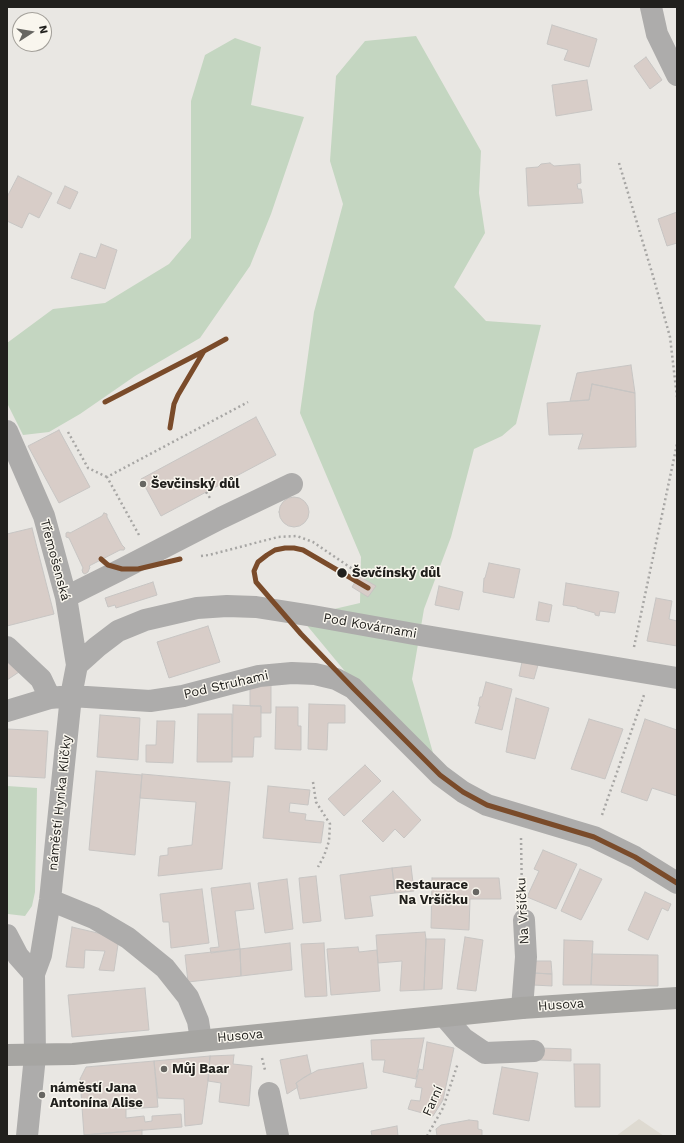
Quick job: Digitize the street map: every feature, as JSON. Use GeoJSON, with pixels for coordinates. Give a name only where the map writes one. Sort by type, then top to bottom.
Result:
{"type":"FeatureCollection","features":[{"type":"Feature","properties":{"kind":"main road","name":"Husova"},"geometry":{"type":"LineString","coordinates":[[7,1055],[35,1056],[73,1054],[522,1008],[677,998]]}},
{"type":"Feature","properties":{"kind":"street"},"geometry":{"type":"LineString","coordinates":[[651,7],[657,34],[677,76]]}},
{"type":"Feature","properties":{"kind":"street","name":"Třemošenská"},"geometry":{"type":"LineString","coordinates":[[7,431],[44,516],[66,597],[77,665],[61,697]]}},
{"type":"Feature","properties":{"kind":"street"},"geometry":{"type":"LineString","coordinates":[[66,597],[221,518],[292,484]]}},
{"type":"Feature","properties":{"kind":"street","name":"Pod Kovárnami"},"geometry":{"type":"LineString","coordinates":[[77,665],[118,631],[145,620],[197,608],[226,606],[256,607],[313,616],[677,678]]}},
{"type":"Feature","properties":{"kind":"street"},"geometry":{"type":"LineString","coordinates":[[7,647],[61,697]]}},
{"type":"Feature","properties":{"kind":"street","name":"Pod Struhami"},"geometry":{"type":"LineString","coordinates":[[61,697],[150,701],[183,696],[259,676],[292,673],[315,674],[336,679],[353,688],[440,775],[457,788],[487,804],[594,837],[635,857],[677,883]]}},
{"type":"Feature","properties":{"kind":"street"},"geometry":{"type":"LineString","coordinates":[[7,711],[61,697]]}},
{"type":"Feature","properties":{"kind":"street","name":"náměstí Hynka Kličky"},"geometry":{"type":"LineString","coordinates":[[30,1132],[35,1056],[34,974],[41,955],[50,900],[61,697]]}},
{"type":"Feature","properties":{"kind":"street"},"geometry":{"type":"LineString","coordinates":[[50,900],[94,918],[128,938],[165,968],[188,997],[198,1021],[201,1040]]}},
{"type":"Feature","properties":{"kind":"street","name":"Na Vršíčku"},"geometry":{"type":"LineString","coordinates":[[522,1008],[526,957],[524,920]]}},
{"type":"Feature","properties":{"kind":"street"},"geometry":{"type":"LineString","coordinates":[[7,935],[18,956],[34,974]]}},
{"type":"Feature","properties":{"kind":"street"},"geometry":{"type":"LineString","coordinates":[[444,1017],[463,1038],[485,1052],[534,1051]]}},
{"type":"Feature","properties":{"kind":"street"},"geometry":{"type":"LineString","coordinates":[[269,1092],[278,1136]]}},
{"type":"Feature","properties":{"kind":"path"},"geometry":{"type":"LineString","coordinates":[[619,163],[670,337],[677,396]]}},
{"type":"Feature","properties":{"kind":"path"},"geometry":{"type":"LineString","coordinates":[[107,477],[248,402]]}},
{"type":"Feature","properties":{"kind":"path"},"geometry":{"type":"LineString","coordinates":[[68,432],[88,468],[107,477],[150,555]]}},
{"type":"Feature","properties":{"kind":"path"},"geometry":{"type":"LineString","coordinates":[[629,671],[677,444]]}},
{"type":"Feature","properties":{"kind":"path"},"geometry":{"type":"LineString","coordinates":[[184,538],[194,554],[201,556],[278,537],[297,536],[313,542],[354,570]]}},
{"type":"Feature","properties":{"kind":"path"},"geometry":{"type":"LineString","coordinates":[[600,820],[617,776],[651,674]]}},
{"type":"Feature","properties":{"kind":"path"},"geometry":{"type":"LineString","coordinates":[[313,782],[316,802],[330,824],[330,841],[318,867]]}},
{"type":"Feature","properties":{"kind":"path","name":"Na Vršíčku"},"geometry":{"type":"LineString","coordinates":[[521,814],[521,864],[524,920]]}},
{"type":"Feature","properties":{"kind":"path"},"geometry":{"type":"LineString","coordinates":[[258,1035],[269,1092]]}},
{"type":"Feature","properties":{"kind":"path","name":"Farní"},"geometry":{"type":"LineString","coordinates":[[427,1136],[443,1108],[456,1073]]}},
{"type":"Feature","properties":{"kind":"shaded area"},"geometry":{"type":"Polygon","coordinates":[[[639,1119],[664,1136],[616,1136],[639,1119]]]}},
{"type":"Feature","properties":{"kind":"green space"},"geometry":{"type":"Polygon","coordinates":[[[416,36],[481,151],[479,193],[485,233],[454,287],[486,321],[541,325],[516,424],[502,436],[474,449],[451,537],[424,609],[412,679],[435,760],[353,681],[300,617],[360,603],[361,557],[300,413],[314,312],[343,204],[330,161],[336,76],[365,41],[416,36]]]}},
{"type":"Feature","properties":{"kind":"green space"},"geometry":{"type":"Polygon","coordinates":[[[235,38],[261,47],[251,105],[304,117],[271,214],[250,266],[200,338],[135,376],[80,414],[49,432],[23,435],[7,403],[7,343],[53,309],[105,303],[169,264],[191,238],[191,101],[205,55],[235,38]]]}},
{"type":"Feature","properties":{"kind":"green space"},"geometry":{"type":"Polygon","coordinates":[[[7,786],[37,788],[35,892],[32,906],[25,916],[8,914],[7,912],[7,786]]]}},
{"type":"Feature","properties":{"kind":"building"},"geometry":{"type":"Polygon","coordinates":[[[552,25],[597,39],[589,67],[564,60],[568,50],[547,44],[552,25]]]}},
{"type":"Feature","properties":{"kind":"building"},"geometry":{"type":"Polygon","coordinates":[[[646,57],[662,80],[650,89],[634,66],[646,57]]]}},
{"type":"Feature","properties":{"kind":"building"},"geometry":{"type":"Polygon","coordinates":[[[587,80],[592,110],[556,116],[552,85],[587,80]]]}},
{"type":"Feature","properties":{"kind":"building"},"geometry":{"type":"Polygon","coordinates":[[[550,163],[554,166],[580,164],[581,183],[577,184],[578,189],[581,189],[583,203],[528,206],[526,168],[538,167],[541,164],[550,163]]]}},
{"type":"Feature","properties":{"kind":"building"},"geometry":{"type":"Polygon","coordinates":[[[18,176],[52,193],[39,218],[29,213],[22,228],[7,221],[7,197],[18,176]]]}},
{"type":"Feature","properties":{"kind":"building"},"geometry":{"type":"Polygon","coordinates":[[[65,186],[78,192],[70,209],[57,203],[65,186]]]}},
{"type":"Feature","properties":{"kind":"building"},"geometry":{"type":"Polygon","coordinates":[[[677,212],[677,243],[667,246],[658,219],[677,212]]]}},
{"type":"Feature","properties":{"kind":"building"},"geometry":{"type":"Polygon","coordinates":[[[101,244],[117,250],[105,289],[71,278],[80,253],[96,258],[101,244]]]}},
{"type":"Feature","properties":{"kind":"building"},"geometry":{"type":"Polygon","coordinates":[[[631,365],[635,393],[592,384],[589,400],[570,401],[577,373],[631,365]]]}},
{"type":"Feature","properties":{"kind":"building"},"geometry":{"type":"Polygon","coordinates":[[[592,384],[635,393],[636,447],[578,449],[583,434],[549,435],[547,403],[589,400],[592,384]]]}},
{"type":"Feature","properties":{"kind":"building"},"geometry":{"type":"Polygon","coordinates":[[[256,417],[276,455],[161,516],[141,479],[256,417]]]}},
{"type":"Feature","properties":{"kind":"building"},"geometry":{"type":"Polygon","coordinates":[[[59,430],[90,487],[59,503],[28,446],[59,430]]]}},
{"type":"Feature","properties":{"kind":"building"},"geometry":{"type":"Polygon","coordinates":[[[294,497],[305,501],[309,512],[305,523],[294,527],[283,523],[279,512],[283,501],[294,497]]]}},
{"type":"Feature","properties":{"kind":"building"},"geometry":{"type":"Polygon","coordinates":[[[104,513],[107,514],[107,517],[125,548],[124,550],[120,550],[89,566],[88,572],[85,574],[83,573],[83,568],[69,538],[66,537],[66,533],[70,533],[102,516],[104,513]]]}},
{"type":"Feature","properties":{"kind":"building"},"geometry":{"type":"Polygon","coordinates":[[[32,528],[54,614],[7,626],[7,534],[32,528]]]}},
{"type":"Feature","properties":{"kind":"building"},"geometry":{"type":"Polygon","coordinates":[[[489,563],[520,569],[514,598],[483,592],[484,578],[489,563]]]}},
{"type":"Feature","properties":{"kind":"building"},"geometry":{"type":"Polygon","coordinates":[[[359,576],[376,586],[368,597],[352,587],[359,576]]]}},
{"type":"Feature","properties":{"kind":"building"},"geometry":{"type":"Polygon","coordinates":[[[153,582],[157,595],[116,608],[115,605],[108,607],[105,598],[153,582]]]}},
{"type":"Feature","properties":{"kind":"building"},"geometry":{"type":"Polygon","coordinates":[[[566,583],[619,592],[615,613],[600,611],[599,616],[595,615],[595,613],[577,607],[563,605],[566,583]]]}},
{"type":"Feature","properties":{"kind":"building"},"geometry":{"type":"Polygon","coordinates":[[[439,586],[463,592],[459,610],[435,605],[439,586]]]}},
{"type":"Feature","properties":{"kind":"building"},"geometry":{"type":"Polygon","coordinates":[[[656,598],[672,601],[669,619],[677,621],[677,646],[647,641],[656,598]]]}},
{"type":"Feature","properties":{"kind":"building"},"geometry":{"type":"Polygon","coordinates":[[[539,602],[552,605],[549,622],[536,620],[539,602]]]}},
{"type":"Feature","properties":{"kind":"building"},"geometry":{"type":"Polygon","coordinates":[[[208,626],[220,662],[169,678],[157,642],[208,626]]]}},
{"type":"Feature","properties":{"kind":"building"},"geometry":{"type":"Polygon","coordinates":[[[7,656],[22,670],[7,680],[7,656]]]}},
{"type":"Feature","properties":{"kind":"building"},"geometry":{"type":"Polygon","coordinates":[[[522,662],[538,665],[534,679],[519,676],[522,662]]]}},
{"type":"Feature","properties":{"kind":"building"},"geometry":{"type":"Polygon","coordinates":[[[486,682],[512,689],[502,730],[475,723],[480,706],[478,706],[480,697],[482,697],[486,682]]]}},
{"type":"Feature","properties":{"kind":"building"},"geometry":{"type":"Polygon","coordinates":[[[250,685],[271,685],[271,713],[261,713],[261,706],[250,706],[250,685]]]}},
{"type":"Feature","properties":{"kind":"building"},"geometry":{"type":"Polygon","coordinates":[[[516,698],[549,708],[535,759],[506,752],[516,698]]]}},
{"type":"Feature","properties":{"kind":"building"},"geometry":{"type":"Polygon","coordinates":[[[309,704],[345,705],[345,723],[328,723],[327,750],[308,749],[309,704]]]}},
{"type":"Feature","properties":{"kind":"building"},"geometry":{"type":"Polygon","coordinates":[[[233,705],[261,706],[261,737],[254,737],[253,757],[232,757],[233,705]]]}},
{"type":"Feature","properties":{"kind":"building"},"geometry":{"type":"Polygon","coordinates":[[[276,707],[298,707],[298,726],[301,726],[301,750],[275,749],[276,707]]]}},
{"type":"Feature","properties":{"kind":"building"},"geometry":{"type":"Polygon","coordinates":[[[198,714],[232,714],[232,762],[197,762],[198,714]]]}},
{"type":"Feature","properties":{"kind":"building"},"geometry":{"type":"Polygon","coordinates":[[[100,715],[140,718],[138,760],[97,757],[100,715]]]}},
{"type":"Feature","properties":{"kind":"building"},"geometry":{"type":"Polygon","coordinates":[[[589,719],[623,729],[605,779],[571,769],[589,719]]]}},
{"type":"Feature","properties":{"kind":"building"},"geometry":{"type":"Polygon","coordinates":[[[645,719],[677,730],[677,796],[652,788],[647,801],[621,792],[645,719]]]}},
{"type":"Feature","properties":{"kind":"building"},"geometry":{"type":"Polygon","coordinates":[[[157,721],[175,721],[173,763],[146,762],[146,745],[156,745],[157,721]]]}},
{"type":"Feature","properties":{"kind":"building"},"geometry":{"type":"Polygon","coordinates":[[[7,729],[48,731],[45,778],[7,776],[7,729]]]}},
{"type":"Feature","properties":{"kind":"building"},"geometry":{"type":"Polygon","coordinates":[[[365,765],[381,781],[344,816],[328,799],[365,765]]]}},
{"type":"Feature","properties":{"kind":"building"},"geometry":{"type":"Polygon","coordinates":[[[96,771],[142,775],[135,855],[89,850],[96,771]]]}},
{"type":"Feature","properties":{"kind":"building"},"geometry":{"type":"Polygon","coordinates":[[[142,774],[230,782],[222,869],[158,876],[160,856],[168,855],[168,848],[192,845],[196,802],[140,798],[142,774]]]}},
{"type":"Feature","properties":{"kind":"building"},"geometry":{"type":"Polygon","coordinates":[[[268,786],[310,790],[308,805],[290,803],[289,812],[306,814],[305,820],[324,822],[321,843],[263,838],[268,786]]]}},
{"type":"Feature","properties":{"kind":"building"},"geometry":{"type":"Polygon","coordinates":[[[393,791],[421,820],[404,838],[395,829],[383,842],[362,821],[393,791]]]}},
{"type":"Feature","properties":{"kind":"building"},"geometry":{"type":"Polygon","coordinates":[[[543,850],[577,864],[556,909],[527,897],[539,871],[534,869],[543,850]]]}},
{"type":"Feature","properties":{"kind":"building"},"geometry":{"type":"Polygon","coordinates":[[[411,866],[414,891],[395,893],[392,868],[411,866]]]}},
{"type":"Feature","properties":{"kind":"building"},"geometry":{"type":"Polygon","coordinates":[[[392,868],[395,893],[370,896],[373,916],[345,919],[340,875],[392,868]]]}},
{"type":"Feature","properties":{"kind":"building"},"geometry":{"type":"Polygon","coordinates":[[[580,869],[602,879],[581,920],[561,911],[580,869]]]}},
{"type":"Feature","properties":{"kind":"building"},"geometry":{"type":"Polygon","coordinates":[[[316,876],[321,921],[303,923],[299,878],[316,876]]]}},
{"type":"Feature","properties":{"kind":"building"},"geometry":{"type":"Polygon","coordinates":[[[432,878],[499,878],[501,899],[470,899],[469,930],[431,928],[432,878]]]}},
{"type":"Feature","properties":{"kind":"building"},"geometry":{"type":"Polygon","coordinates":[[[287,879],[293,929],[265,933],[258,883],[287,879]]]}},
{"type":"Feature","properties":{"kind":"building"},"geometry":{"type":"Polygon","coordinates":[[[250,883],[254,909],[235,911],[240,949],[211,953],[210,948],[219,947],[211,888],[250,883]]]}},
{"type":"Feature","properties":{"kind":"building"},"geometry":{"type":"Polygon","coordinates":[[[202,889],[209,943],[171,948],[169,922],[163,922],[160,894],[202,889]]]}},
{"type":"Feature","properties":{"kind":"building"},"geometry":{"type":"Polygon","coordinates":[[[645,892],[671,904],[668,911],[662,908],[648,940],[628,930],[645,892]]]}},
{"type":"Feature","properties":{"kind":"building"},"geometry":{"type":"Polygon","coordinates":[[[72,927],[119,938],[114,971],[99,970],[105,951],[85,950],[84,968],[66,967],[72,927]]]}},
{"type":"Feature","properties":{"kind":"building"},"geometry":{"type":"Polygon","coordinates":[[[425,932],[424,990],[400,991],[402,961],[378,963],[376,935],[425,932]]]}},
{"type":"Feature","properties":{"kind":"building"},"geometry":{"type":"Polygon","coordinates":[[[465,937],[483,940],[476,991],[457,989],[465,937]]]}},
{"type":"Feature","properties":{"kind":"building"},"geometry":{"type":"Polygon","coordinates":[[[426,939],[445,939],[442,989],[424,990],[426,939]]]}},
{"type":"Feature","properties":{"kind":"building"},"geometry":{"type":"Polygon","coordinates":[[[564,940],[593,941],[591,985],[563,985],[564,940]]]}},
{"type":"Feature","properties":{"kind":"building"},"geometry":{"type":"Polygon","coordinates":[[[290,943],[292,970],[241,976],[240,949],[290,943]]]}},
{"type":"Feature","properties":{"kind":"building"},"geometry":{"type":"Polygon","coordinates":[[[324,943],[327,996],[305,997],[301,944],[324,943]]]}},
{"type":"Feature","properties":{"kind":"building"},"geometry":{"type":"Polygon","coordinates":[[[358,947],[359,952],[377,950],[380,991],[331,995],[327,949],[358,947]]]}},
{"type":"Feature","properties":{"kind":"building"},"geometry":{"type":"Polygon","coordinates":[[[240,949],[241,976],[188,982],[185,955],[240,949]]]}},
{"type":"Feature","properties":{"kind":"building"},"geometry":{"type":"Polygon","coordinates":[[[592,954],[658,955],[658,986],[591,985],[592,954]]]}},
{"type":"Feature","properties":{"kind":"building"},"geometry":{"type":"Polygon","coordinates":[[[533,961],[551,961],[552,974],[533,973],[533,961]]]}},
{"type":"Feature","properties":{"kind":"building"},"geometry":{"type":"Polygon","coordinates":[[[533,973],[552,974],[552,986],[533,985],[533,973]]]}},
{"type":"Feature","properties":{"kind":"building"},"geometry":{"type":"Polygon","coordinates":[[[145,988],[149,1030],[72,1037],[68,995],[145,988]]]}},
{"type":"Feature","properties":{"kind":"building"},"geometry":{"type":"Polygon","coordinates":[[[424,1038],[416,1079],[383,1072],[385,1060],[372,1060],[371,1040],[424,1038]]]}},
{"type":"Feature","properties":{"kind":"building"},"geometry":{"type":"Polygon","coordinates":[[[427,1042],[454,1048],[443,1100],[433,1116],[408,1109],[411,1100],[420,1101],[422,1088],[415,1087],[419,1069],[423,1070],[427,1042]]]}},
{"type":"Feature","properties":{"kind":"building"},"geometry":{"type":"Polygon","coordinates":[[[540,1048],[571,1049],[571,1061],[539,1060],[540,1048]]]}},
{"type":"Feature","properties":{"kind":"building"},"geometry":{"type":"Polygon","coordinates":[[[234,1055],[233,1064],[252,1066],[249,1106],[219,1102],[221,1083],[208,1081],[210,1056],[234,1055]]]}},
{"type":"Feature","properties":{"kind":"building"},"geometry":{"type":"Polygon","coordinates":[[[307,1055],[311,1073],[296,1083],[298,1087],[287,1094],[280,1060],[307,1055]]]}},
{"type":"Feature","properties":{"kind":"building"},"geometry":{"type":"Polygon","coordinates":[[[210,1056],[202,1124],[185,1126],[184,1099],[158,1098],[154,1061],[210,1056]]]}},
{"type":"Feature","properties":{"kind":"building"},"geometry":{"type":"Polygon","coordinates":[[[154,1061],[158,1107],[126,1109],[126,1118],[144,1116],[145,1122],[152,1121],[152,1116],[181,1114],[182,1127],[84,1135],[80,1079],[86,1067],[154,1061]]]}},
{"type":"Feature","properties":{"kind":"building"},"geometry":{"type":"Polygon","coordinates":[[[363,1063],[367,1088],[300,1099],[296,1083],[303,1078],[318,1070],[363,1063]]]}},
{"type":"Feature","properties":{"kind":"building"},"geometry":{"type":"Polygon","coordinates":[[[574,1064],[600,1064],[600,1107],[575,1107],[574,1064]]]}},
{"type":"Feature","properties":{"kind":"building"},"geometry":{"type":"Polygon","coordinates":[[[502,1067],[538,1073],[529,1121],[493,1114],[502,1067]]]}},
{"type":"Feature","properties":{"kind":"building"},"geometry":{"type":"Polygon","coordinates":[[[469,1120],[478,1121],[478,1129],[482,1130],[482,1136],[437,1136],[436,1129],[441,1125],[469,1120]]]}},
{"type":"Feature","properties":{"kind":"building"},"geometry":{"type":"Polygon","coordinates":[[[397,1126],[398,1136],[372,1136],[371,1131],[397,1126]]]}},
{"type":"Feature","properties":{"kind":"building"},"geometry":{"type":"Polygon","coordinates":[[[142,1130],[142,1136],[84,1135],[142,1130]]]}},
{"type":"Feature","properties":{"kind":"transit line"},"geometry":{"type":"LineString","coordinates":[[105,402],[226,339]]}},
{"type":"Feature","properties":{"kind":"transit line"},"geometry":{"type":"LineString","coordinates":[[170,428],[174,404],[204,351]]}},
{"type":"Feature","properties":{"kind":"transit line"},"geometry":{"type":"LineString","coordinates":[[368,588],[303,550],[294,548],[275,550],[258,562],[254,571],[256,582],[301,634],[440,775],[463,792],[487,805],[594,837],[635,857],[677,883]]}},
{"type":"Feature","properties":{"kind":"transit line"},"geometry":{"type":"LineString","coordinates":[[101,559],[108,565],[122,569],[138,569],[180,559]]}},
{"type":"Feature","properties":{"kind":"place","name":"Ševčinský důl"},"geometry":{"type":"Point","coordinates":[143,484]}},
{"type":"Feature","properties":{"kind":"place","name":"Ševčínský důl"},"geometry":{"type":"Point","coordinates":[342,573]}},
{"type":"Feature","properties":{"kind":"place","name":"Restaurace Na Vršíčku"},"geometry":{"type":"Point","coordinates":[476,892]}},
{"type":"Feature","properties":{"kind":"place","name":"Můj Baar"},"geometry":{"type":"Point","coordinates":[164,1069]}},
{"type":"Feature","properties":{"kind":"place","name":"náměstí Jana Antonína Alise"},"geometry":{"type":"Point","coordinates":[42,1095]}}]}
